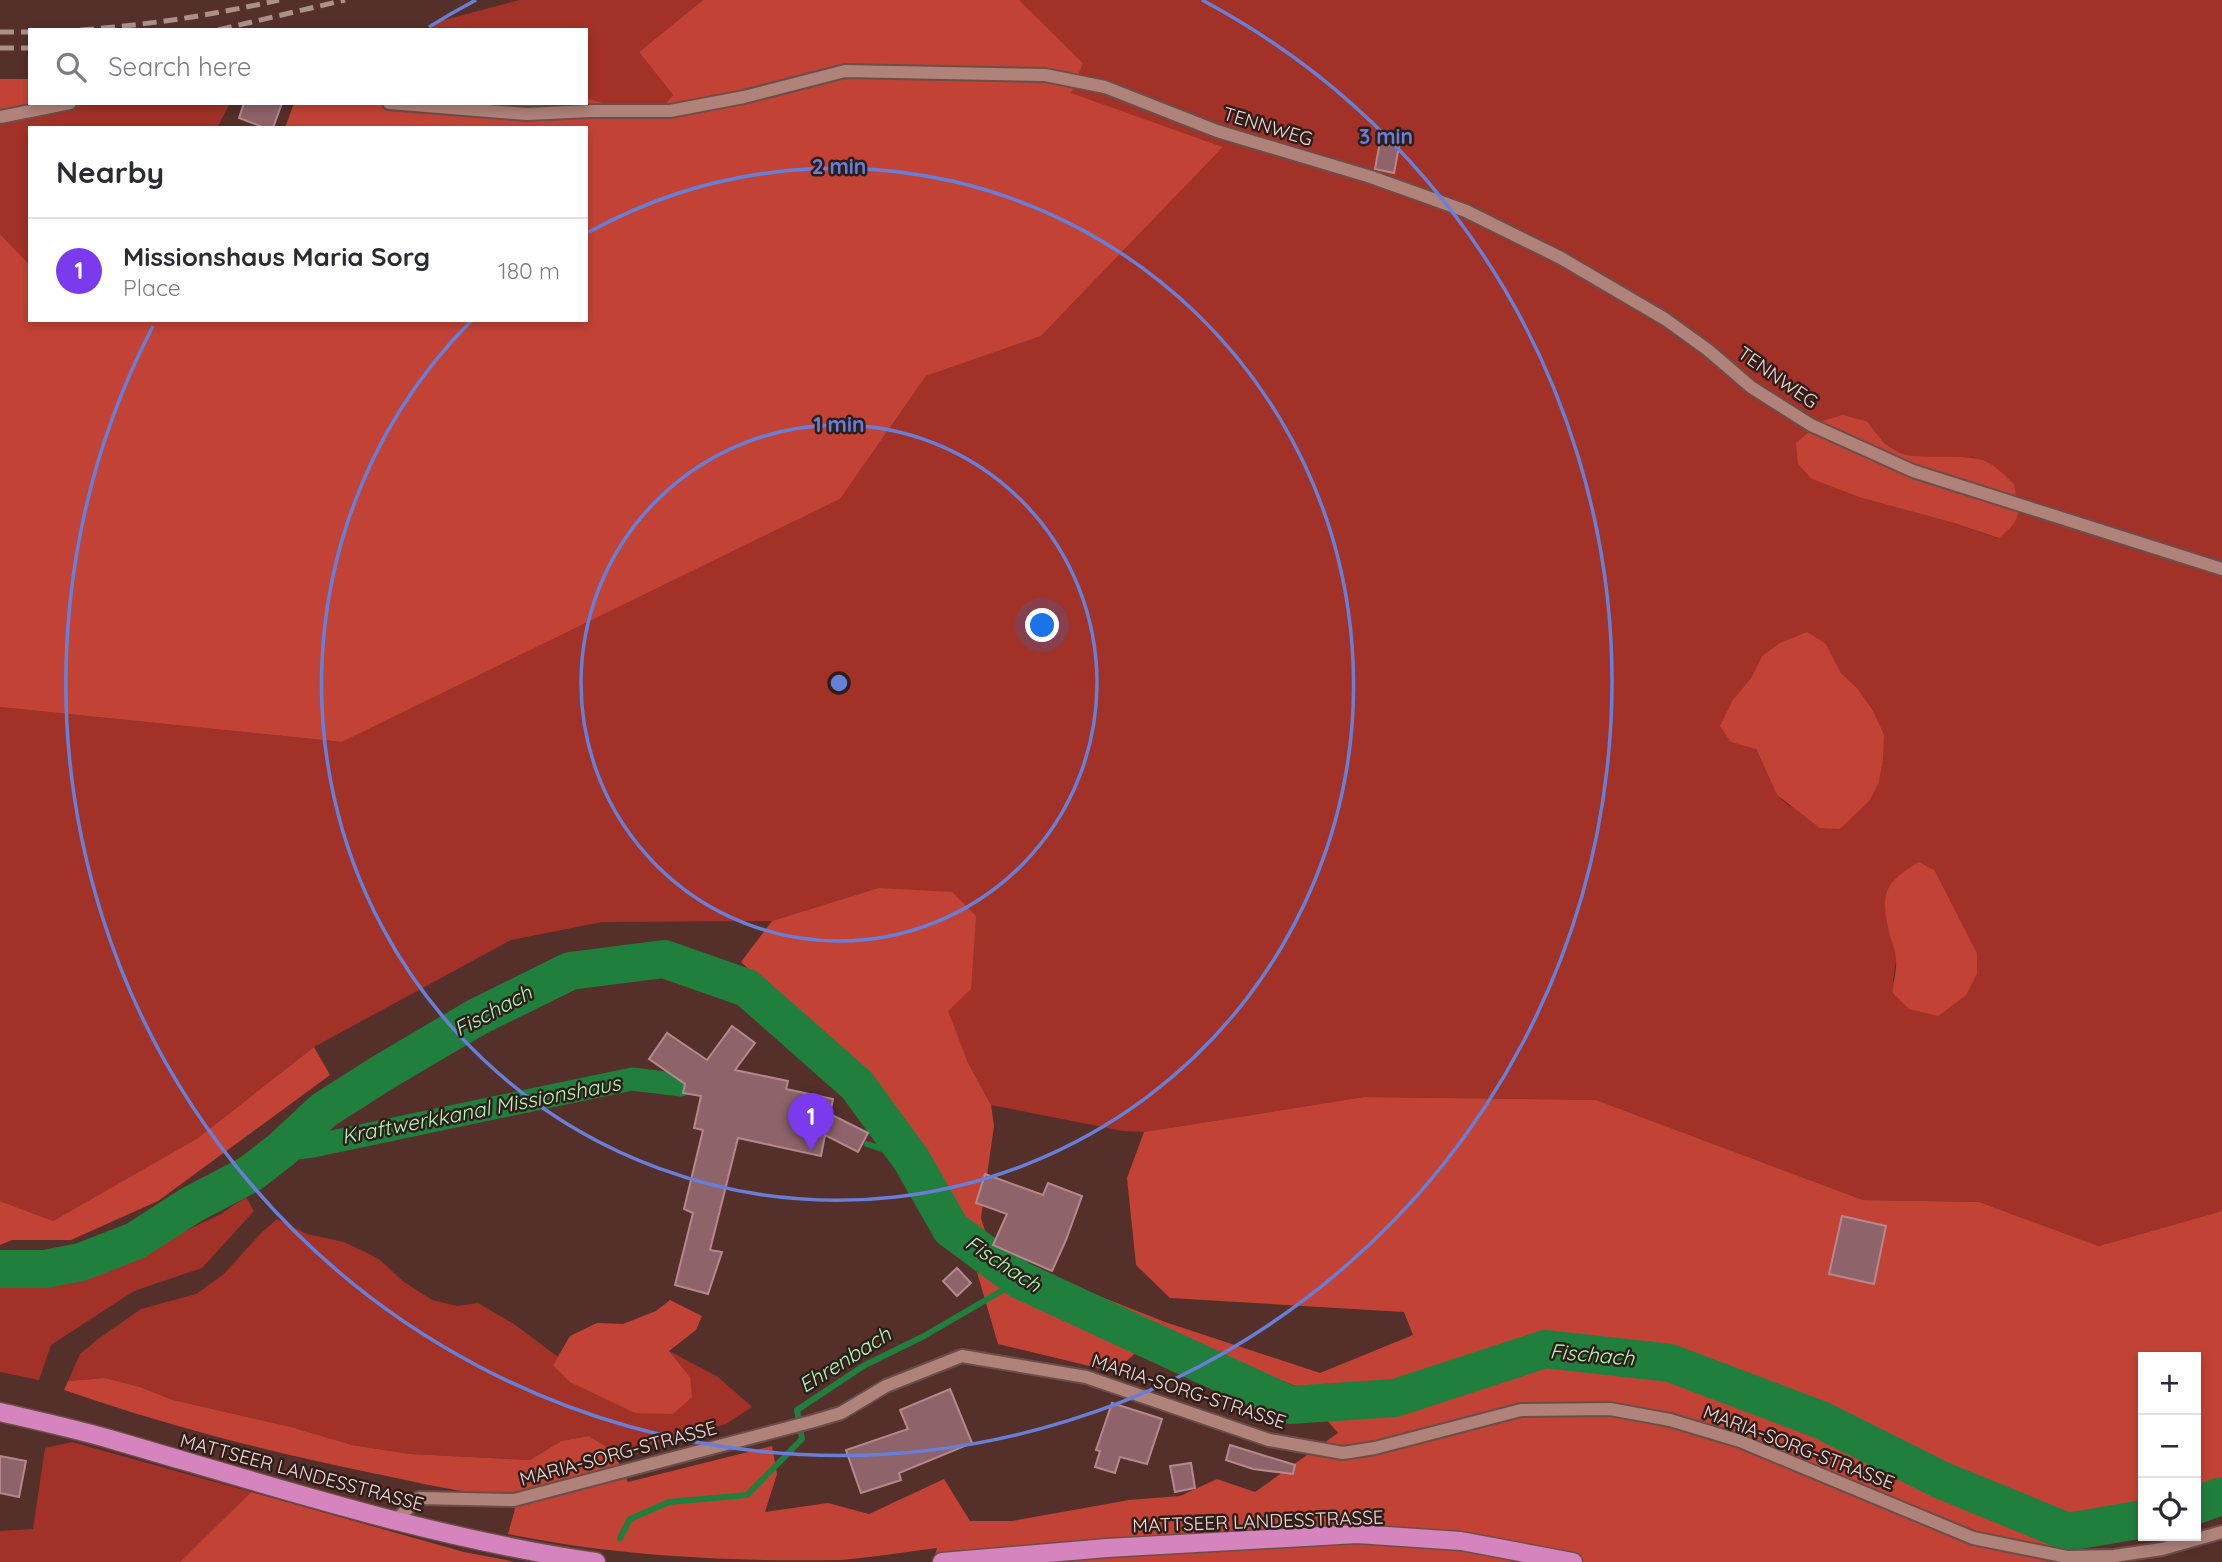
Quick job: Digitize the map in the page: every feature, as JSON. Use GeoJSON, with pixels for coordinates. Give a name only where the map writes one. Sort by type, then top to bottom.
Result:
{"type":"FeatureCollection","features":[{"type":"Feature","properties":{"kind":"main road","name":"MATTSEER LANDESSTRASSE"},"geometry":{"type":"LineString","coordinates":[[0,1412],[111,1439],[275,1489],[396,1520],[484,1541],[596,1562]]}},
{"type":"Feature","properties":{"kind":"main road","name":"MATTSEER LANDESSTRASSE"},"geometry":{"type":"LineString","coordinates":[[943,1562],[1107,1548],[1357,1534],[1461,1541],[1573,1562]]}},
{"type":"Feature","properties":{"kind":"street","name":"TENNWEG"},"geometry":{"type":"LineString","coordinates":[[415,105],[527,114],[670,111],[744,97],[845,71],[1045,75],[1105,87],[1217,131],[1371,177],[1466,211],[1561,258],[1665,319],[1752,387],[1811,425],[1913,471],[2222,569]]}},
{"type":"Feature","properties":{"kind":"street"},"geometry":{"type":"LineString","coordinates":[[0,117],[60,105]]}},
{"type":"Feature","properties":{"kind":"street","name":"MARIA-SORG-STRASSE"},"geometry":{"type":"LineString","coordinates":[[396,1520],[419,1499],[514,1500],[814,1421],[841,1413],[886,1386],[962,1356],[1086,1377],[1269,1440],[1343,1453],[1375,1448],[1521,1410],[1610,1409],[1646,1415],[1740,1441],[1973,1538],[2067,1557],[2113,1556],[2162,1549],[2222,1532]]}},
{"type":"Feature","properties":{"kind":"shaded area"},"geometry":{"type":"Polygon","coordinates":[[[519,0],[703,0],[639,52],[673,95],[654,118],[588,99],[588,28],[432,28],[437,22],[519,0]]]}},
{"type":"Feature","properties":{"kind":"shaded area"},"geometry":{"type":"Polygon","coordinates":[[[703,0],[1019,0],[1083,63],[1071,93],[1223,147],[1041,336],[926,376],[840,499],[342,742],[0,707],[0,234],[28,263],[28,322],[588,322],[588,126],[286,126],[293,105],[588,105],[588,99],[654,118],[673,95],[639,52],[703,0]]]}},
{"type":"Feature","properties":{"kind":"shaded area"},"geometry":{"type":"Polygon","coordinates":[[[1019,0],[2222,0],[2222,1211],[2099,1246],[1979,1202],[1863,1200],[1596,1100],[1364,1097],[1144,1132],[1123,1131],[991,1105],[968,1063],[947,1011],[878,888],[772,921],[602,922],[511,940],[314,1047],[198,1138],[53,1221],[0,1201],[0,707],[342,742],[840,499],[926,376],[1041,336],[1223,147],[1070,93],[1083,63],[1019,0]],[[1868,422],[1862,498],[1998,538],[1989,463],[1971,457],[1916,458],[1894,451],[1868,422]],[[1826,644],[1762,656],[1751,678],[1733,700],[1777,795],[1789,806],[1870,800],[1879,781],[1883,759],[1857,688],[1841,673],[1826,644]],[[1935,871],[1896,960],[1893,981],[1977,953],[1935,871]]]}},
{"type":"Feature","properties":{"kind":"shaded area"},"geometry":{"type":"Polygon","coordinates":[[[0,79],[28,79],[28,105],[33,105],[0,112],[0,79]]]}},
{"type":"Feature","properties":{"kind":"shaded area"},"geometry":{"type":"Polygon","coordinates":[[[76,105],[229,105],[218,126],[28,126],[28,263],[0,234],[0,123],[76,105]]]}},
{"type":"Feature","properties":{"kind":"shaded area"},"geometry":{"type":"Polygon","coordinates":[[[1843,415],[1868,422],[1888,445],[1906,455],[1970,458],[1989,463],[2014,484],[2018,515],[2013,525],[1999,538],[1862,498],[1812,479],[1798,464],[1796,443],[1822,421],[1843,415]]]}},
{"type":"Feature","properties":{"kind":"shaded area"},"geometry":{"type":"Polygon","coordinates":[[[1807,632],[1826,644],[1841,673],[1857,688],[1873,711],[1884,735],[1879,782],[1870,800],[1840,829],[1820,828],[1777,795],[1756,749],[1731,742],[1720,726],[1733,700],[1751,678],[1762,656],[1780,643],[1807,632]]]}},
{"type":"Feature","properties":{"kind":"shaded area"},"geometry":{"type":"Polygon","coordinates":[[[1919,862],[1935,871],[1977,953],[1977,974],[1966,995],[1938,1016],[1909,1009],[1893,993],[1896,957],[1885,902],[1890,885],[1919,862]]]}},
{"type":"Feature","properties":{"kind":"shaded area"},"geometry":{"type":"Polygon","coordinates":[[[878,888],[952,892],[976,916],[971,989],[948,1011],[968,1063],[991,1105],[994,1126],[981,1218],[990,1246],[1023,1266],[1165,1322],[1320,1373],[1413,1335],[1404,1312],[1170,1298],[1136,1265],[1127,1178],[1144,1132],[1364,1097],[1596,1100],[1863,1200],[1979,1202],[2099,1246],[2222,1211],[2222,1480],[2201,1491],[2201,1352],[2138,1352],[2138,1512],[2063,1522],[2051,1562],[933,1562],[937,1548],[842,1560],[759,1560],[590,1548],[508,1534],[515,1509],[508,1495],[440,1487],[294,1456],[178,1426],[64,1390],[68,1381],[105,1378],[140,1387],[173,1400],[291,1427],[352,1445],[410,1454],[530,1460],[561,1441],[589,1436],[613,1451],[628,1482],[772,1446],[777,1474],[765,1512],[828,1503],[869,1514],[944,1479],[970,1521],[1012,1521],[1129,1500],[1180,1496],[1217,1479],[1255,1492],[1338,1433],[1298,1387],[1160,1331],[1114,1372],[998,1344],[962,1221],[897,1109],[741,962],[772,921],[878,888]]]}},
{"type":"Feature","properties":{"kind":"shaded area"},"geometry":{"type":"Polygon","coordinates":[[[314,1047],[330,1075],[158,1201],[71,1240],[12,1240],[0,1245],[0,1201],[53,1221],[198,1138],[314,1047]]]}},
{"type":"Feature","properties":{"kind":"shaded area"},"geometry":{"type":"Polygon","coordinates":[[[246,1197],[254,1211],[202,1268],[134,1291],[51,1345],[39,1380],[0,1372],[0,1285],[51,1287],[90,1276],[221,1214],[246,1197]]]}},
{"type":"Feature","properties":{"kind":"shaded area"},"geometry":{"type":"Polygon","coordinates":[[[277,1219],[307,1234],[344,1242],[371,1255],[404,1282],[432,1300],[457,1306],[478,1303],[514,1324],[558,1357],[553,1365],[690,1377],[669,1351],[718,1377],[752,1407],[726,1424],[636,1449],[613,1451],[589,1436],[561,1441],[530,1460],[410,1454],[352,1445],[291,1427],[173,1400],[140,1387],[105,1378],[68,1381],[80,1354],[98,1339],[141,1309],[196,1294],[224,1274],[277,1219]]]}},
{"type":"Feature","properties":{"kind":"shaded area"},"geometry":{"type":"Polygon","coordinates":[[[670,1300],[702,1316],[696,1330],[669,1351],[690,1377],[692,1397],[673,1414],[635,1413],[570,1382],[553,1365],[570,1336],[597,1323],[623,1324],[656,1311],[670,1300]]]}},
{"type":"Feature","properties":{"kind":"shaded area"},"geometry":{"type":"Polygon","coordinates":[[[72,1442],[251,1492],[180,1562],[0,1562],[0,1531],[33,1529],[45,1448],[72,1442]]]}},
{"type":"Feature","properties":{"kind":"shaded area"},"geometry":{"type":"Polygon","coordinates":[[[251,1492],[464,1552],[516,1562],[180,1562],[251,1492]]]}},
{"type":"Feature","properties":{"kind":"building"},"geometry":{"type":"Polygon","coordinates":[[[243,105],[281,105],[274,126],[260,126],[239,118],[243,105]]]}},
{"type":"Feature","properties":{"kind":"building"},"geometry":{"type":"Polygon","coordinates":[[[1380,142],[1399,146],[1394,173],[1375,169],[1380,142]]]}},
{"type":"Feature","properties":{"kind":"building"},"geometry":{"type":"Polygon","coordinates":[[[732,1026],[755,1043],[735,1070],[788,1081],[786,1089],[833,1099],[830,1114],[868,1133],[858,1152],[825,1135],[821,1156],[738,1138],[710,1250],[722,1252],[708,1294],[675,1285],[693,1213],[684,1209],[703,1130],[694,1128],[701,1096],[683,1093],[685,1084],[649,1059],[667,1033],[707,1060],[732,1026]]]}},
{"type":"Feature","properties":{"kind":"building"},"geometry":{"type":"Polygon","coordinates":[[[985,1174],[1043,1195],[1048,1183],[1082,1196],[1052,1271],[993,1245],[1007,1214],[976,1203],[985,1174]]]}},
{"type":"Feature","properties":{"kind":"building"},"geometry":{"type":"Polygon","coordinates":[[[1842,1216],[1886,1226],[1874,1284],[1829,1274],[1842,1216]]]}},
{"type":"Feature","properties":{"kind":"building"},"geometry":{"type":"Polygon","coordinates":[[[957,1268],[971,1283],[957,1296],[943,1281],[957,1268]]]}},
{"type":"Feature","properties":{"kind":"building"},"geometry":{"type":"Polygon","coordinates":[[[950,1389],[972,1443],[899,1473],[901,1480],[861,1493],[846,1450],[908,1429],[900,1410],[950,1389]]]}},
{"type":"Feature","properties":{"kind":"building"},"geometry":{"type":"Polygon","coordinates":[[[1112,1403],[1162,1419],[1147,1464],[1120,1457],[1115,1473],[1095,1467],[1100,1451],[1096,1450],[1112,1403]]]}},
{"type":"Feature","properties":{"kind":"building"},"geometry":{"type":"Polygon","coordinates":[[[1230,1445],[1295,1465],[1293,1474],[1253,1469],[1226,1460],[1230,1445]]]}},
{"type":"Feature","properties":{"kind":"building"},"geometry":{"type":"Polygon","coordinates":[[[0,1456],[26,1461],[19,1497],[0,1493],[0,1456]]]}},
{"type":"Feature","properties":{"kind":"building"},"geometry":{"type":"Polygon","coordinates":[[[1191,1463],[1195,1488],[1175,1492],[1170,1466],[1191,1463]]]}},
{"type":"Feature","properties":{"kind":"waterway","name":"Fischach"},"geometry":{"type":"LineString","coordinates":[[0,1269],[45,1269],[81,1262],[135,1241],[191,1205],[250,1174],[281,1150],[324,1110],[477,1017],[570,971],[664,959],[747,988],[857,1085],[911,1159],[951,1229],[1020,1280],[1290,1405],[1395,1398],[1545,1349],[1670,1363],[1821,1420],[1941,1480],[2068,1532],[2138,1520]]}},
{"type":"Feature","properties":{"kind":"waterway","name":"Kraftwerkkanal Missionshaus"},"geometry":{"type":"LineString","coordinates":[[281,1150],[313,1146],[632,1079],[681,1085]]}},
{"type":"Feature","properties":{"kind":"waterway","name":"Kraftwerkkanal Missionshaus"},"geometry":{"type":"LineString","coordinates":[[867,1144],[911,1159]]}},
{"type":"Feature","properties":{"kind":"waterway","name":"Ehrenbach"},"geometry":{"type":"LineString","coordinates":[[620,1538],[630,1519],[669,1502],[747,1495],[802,1439],[797,1410],[865,1365],[924,1336],[1020,1280]]}},
{"type":"Feature","properties":{"kind":"waterway","name":"Fischach"},"geometry":{"type":"LineString","coordinates":[[2201,1503],[2222,1496]]}},
{"type":"Feature","properties":{"kind":"railway"},"geometry":{"type":"LineString","coordinates":[[100,28],[180,19],[279,0]]}},
{"type":"Feature","properties":{"kind":"railway"},"geometry":{"type":"LineString","coordinates":[[226,28],[345,0]]}},
{"type":"Feature","properties":{"kind":"railway"},"geometry":{"type":"LineString","coordinates":[[0,32],[28,32]]}},
{"type":"Feature","properties":{"kind":"railway"},"geometry":{"type":"LineString","coordinates":[[0,48],[28,48]]}},
{"type":"Feature","properties":{"kind":"place","name":"Missionshaus Maria Sorg"},"geometry":{"type":"Point","coordinates":[811,1151]}}]}
